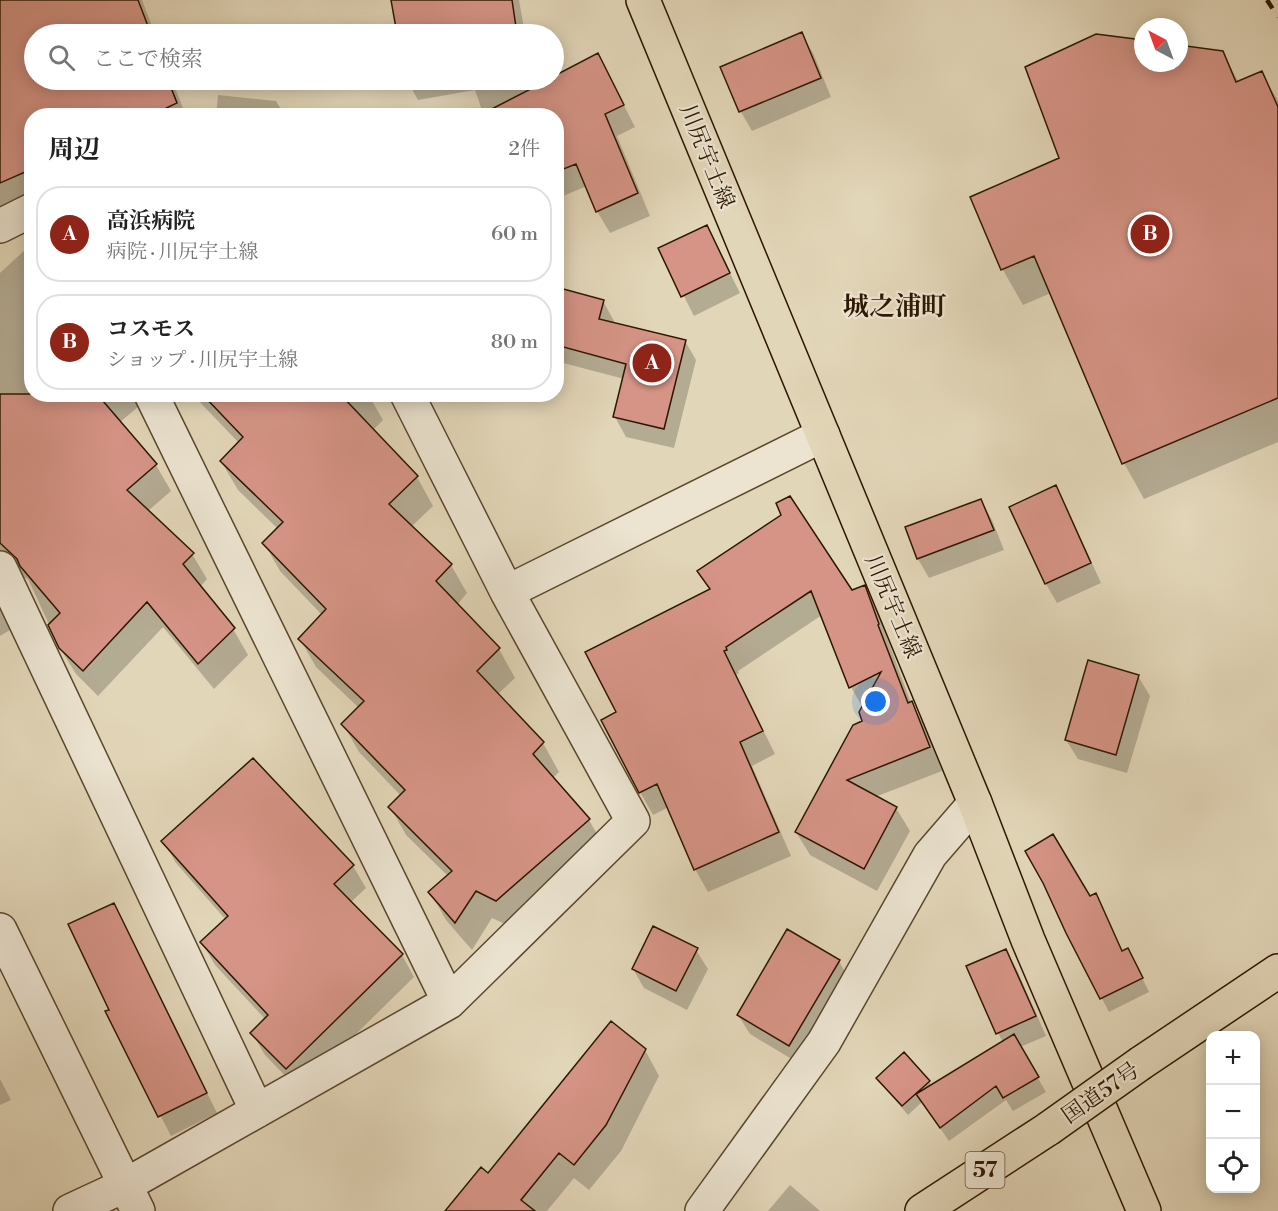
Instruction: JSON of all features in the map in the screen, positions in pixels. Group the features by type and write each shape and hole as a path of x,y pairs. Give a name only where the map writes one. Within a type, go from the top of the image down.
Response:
{"main road":[{"name":"川尻宇土線","path":"643,0 975,802 1028,940 1144,1211"},
{"name":"国道57号","path":"922,1211 1048,1129 1278,971"}],"street":[{"path":"0,226 24,214"},
{"path":"155,402 450,1002"},
{"path":"70,1211 132,1198 256,1111 450,1002 633,821 507,592 412,402"},
{"path":"507,592 823,435"},
{"path":"0,568 256,1111"},
{"path":"702,1211 824,1042 930,855 975,802"},
{"path":"0,930 132,1198"}],"building":[{"path":"0,0 138,0 147,24 24,24 24,90 172,90 177,103 167,108 24,108 24,172 0,183"},
{"path":"391,0 512,0 516,24 395,24"},
{"path":"802,32 821,78 739,112 720,67"},
{"path":"1096,34 1134,39 1134,72 1188,72 1188,46 1223,51 1236,82 1262,71 1278,107 1278,398 1122,464 1034,256 1001,270 970,197 1059,158 1025,67"},
{"path":"598,53 624,105 605,114 638,193 596,212 576,164 564,169 564,108 494,108 529,90 564,90 564,71"},
{"path":"707,225 730,273 681,297 658,248"},
{"path":"564,289 604,300 599,319 686,340 664,429 613,417 626,364 564,347"},
{"path":"0,394 24,394 24,402 104,402 157,464 127,490 194,553 183,564 235,628 198,664 147,602 83,671 59,648 48,625 60,613 20,566 17,559 0,543"},
{"path":"210,402 348,402 418,476 389,504 452,564 436,581 500,648 477,671 544,742 533,754 590,819 496,901 476,891 455,923 428,892 452,871 388,807 405,790 341,724 364,701 298,639 326,609 262,543 283,522 220,461 243,437"},
{"path":"1056,485 1091,563 1045,584 1009,507"},
{"path":"790,496 852,590 865,585 908,703 912,701 930,747 847,780 897,807 864,869 795,832 853,725 862,721 859,712 881,672 849,688 811,591 726,647 727,650 724,651 763,731 740,742 779,832 694,870 657,784 639,793 601,720 616,712 585,652 710,589 697,571 781,515 776,503"},
{"path":"981,499 994,530 917,559 905,527"},
{"path":"1088,660 1139,675 1116,755 1065,740"},
{"path":"253,758 354,865 334,884 403,954 286,1069 250,1033 268,1015 200,942 228,916 161,841"},
{"path":"1053,834 1090,896 1096,893 1122,951 1128,948 1143,978 1100,999 1025,851"},
{"path":"114,903 207,1093 158,1117 105,1011 109,1010 68,924"},
{"path":"653,926 698,948 676,991 632,969"},
{"path":"787,929 840,960 789,1046 737,1015"},
{"path":"1006,949 1036,1016 996,1034 966,966"},
{"path":"611,1021 646,1049 606,1125 574,1165 559,1153 521,1200 535,1211 445,1211 481,1167 488,1173"},
{"path":"1014,1034 1039,1077 1003,1098 996,1086 940,1128 916,1094"},
{"path":"904,1052 930,1081 902,1106 876,1078"}],"railway":[{"path":"1267,0 1278,17"}],"place":[{"name":"コスモス","path":"1150,234"},
{"name":"高浜病院","path":"652,363"}],"district":[{"name":"城之浦町","path":"895,306"}]}
